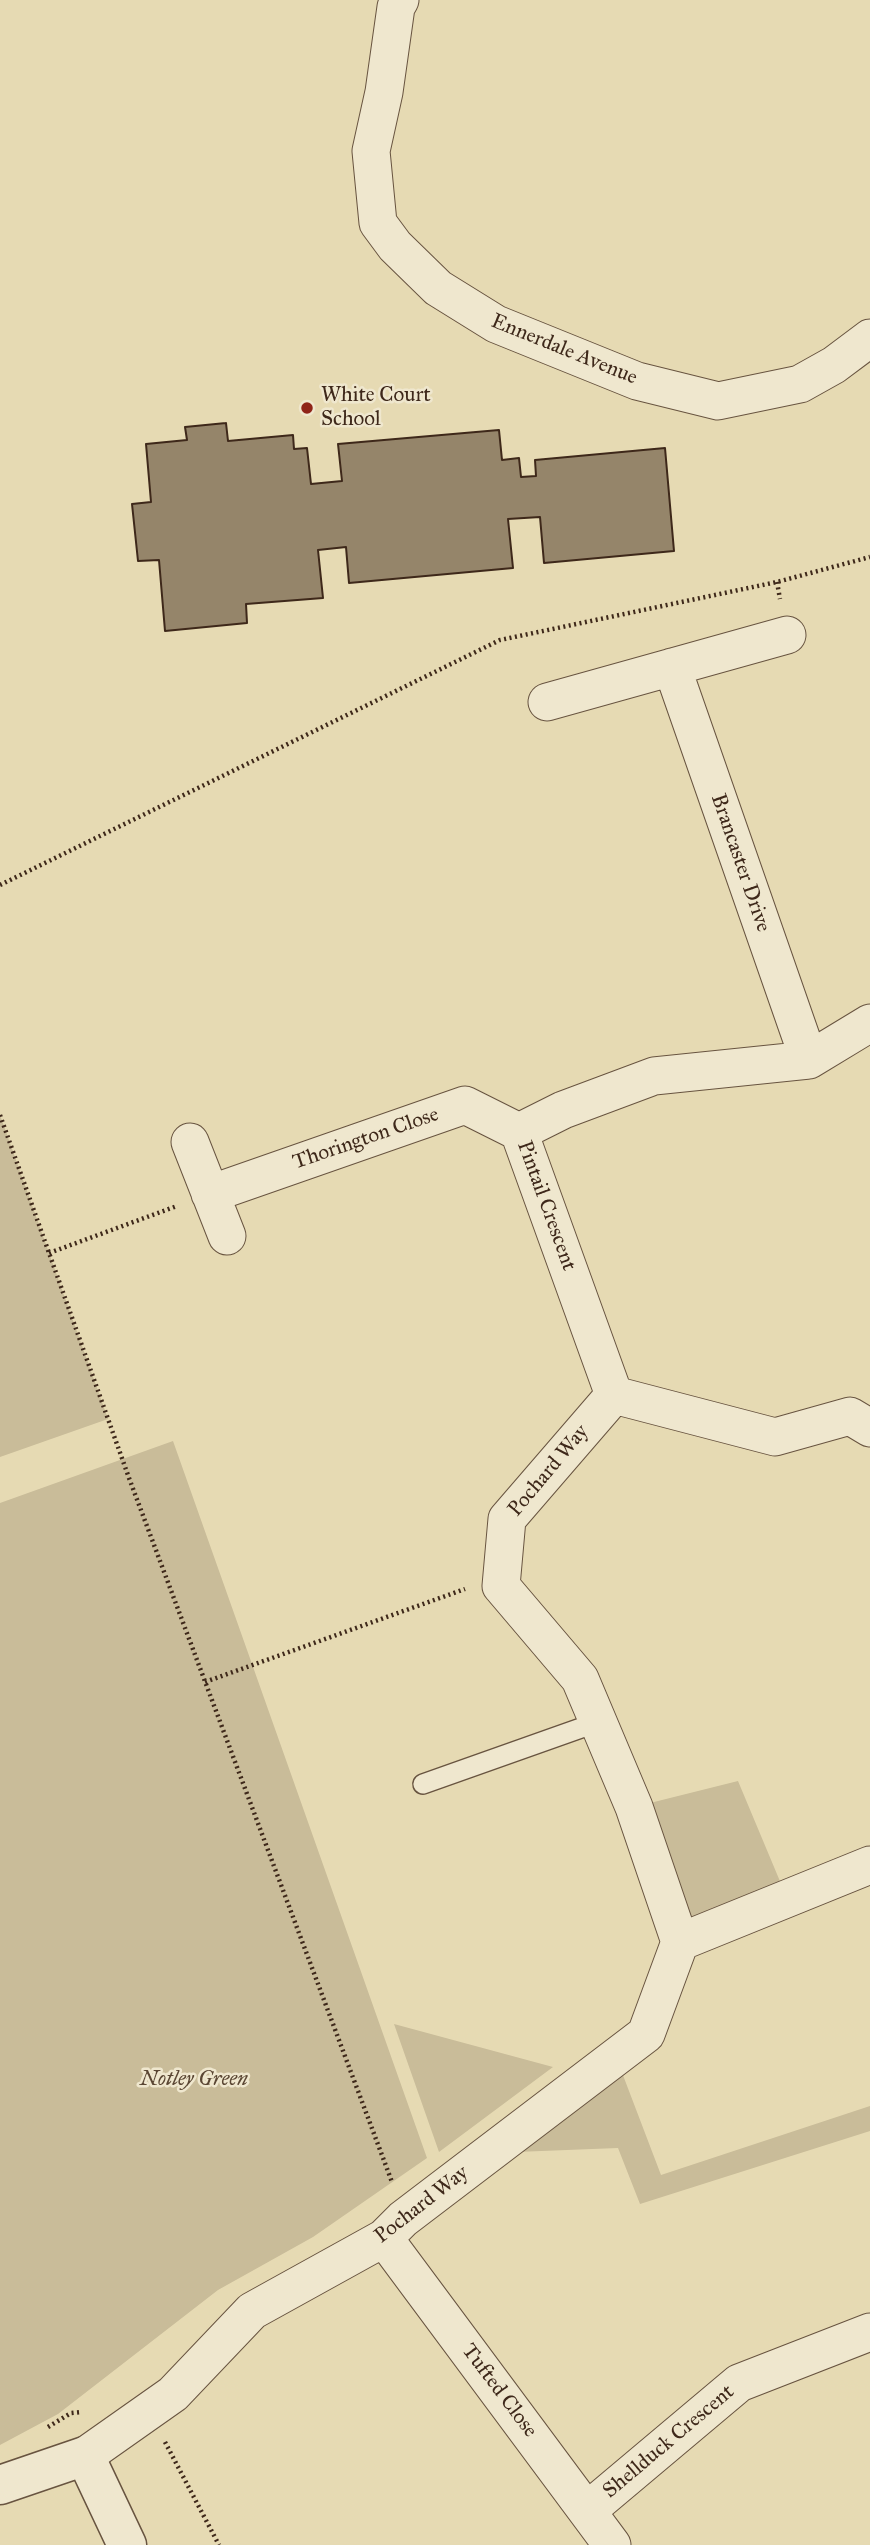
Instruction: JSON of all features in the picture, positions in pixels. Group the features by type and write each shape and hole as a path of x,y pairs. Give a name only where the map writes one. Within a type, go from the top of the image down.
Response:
{"street":[{"name":"Ennerdale Avenue","path":"400,0 396,7 384,92 371,150 379,223 395,246 438,288 496,324 624,376 718,401 800,384 834,365 870,338"},
{"path":"547,702 787,635"},
{"name":"Brancaster Drive","path":"672,667 809,1060"},
{"name":"Pintail Crescent","path":"614,1395 519,1132 563,1110 654,1076 809,1060 870,1023"},
{"name":"Thorington Close","path":"211,1194 465,1105 519,1132"},
{"path":"190,1142 227,1236"},
{"path":"614,1395 775,1437 850,1416 870,1428"},
{"name":"Pochard Way","path":"502,1576 507,1519 614,1395"},
{"path":"502,1576 501,1586 580,1679 634,1807 680,1942 870,1864"},
{"name":"Pochard Way","path":"85,2456 173,2395 252,2311 384,2238 403,2219 646,2034 680,1942"},
{"name":"Tufted Close","path":"384,2238 612,2545"},
{"name":"Shellduck Crescent","path":"588,2510 738,2383 870,2332"},
{"path":"0,2485 85,2456 127,2545"}],"lane":[{"path":"423,1784 598,1722"}],"path":[{"path":"0,885 500,640 777,582 870,557"},
{"path":"0,1115 129,1478 396,2194"},
{"path":"49,1253 211,1194"},
{"path":"205,1682 502,1576"},
{"path":"147,2413 160,2432 219,2545"}],"green space":[{"path":"0,1115 108,1419 0,1457"},
{"name":"Notley Green","path":"173,1441 427,2158 313,2237 218,2290 58,2414 0,2445 0,1503"},
{"path":"738,1781 787,1898 680,1942 634,1807"},
{"path":"394,2024 553,2067 439,2152"},
{"path":"621,2070 661,2175 870,2106 870,2131 640,2204 618,2148 516,2152"}],"building":[{"path":"226,423 228,441 293,435 294,449 307,448 311,484 342,481 338,444 499,430 502,460 519,458 521,477 536,476 535,460 665,448 674,551 544,563 540,517 508,519 513,568 349,583 346,547 318,550 323,598 246,604 247,623 165,631 159,560 138,561 132,504 151,502 146,444 187,440 185,427"}],"place":[{"name":"White Court School","path":"307,408"}]}
